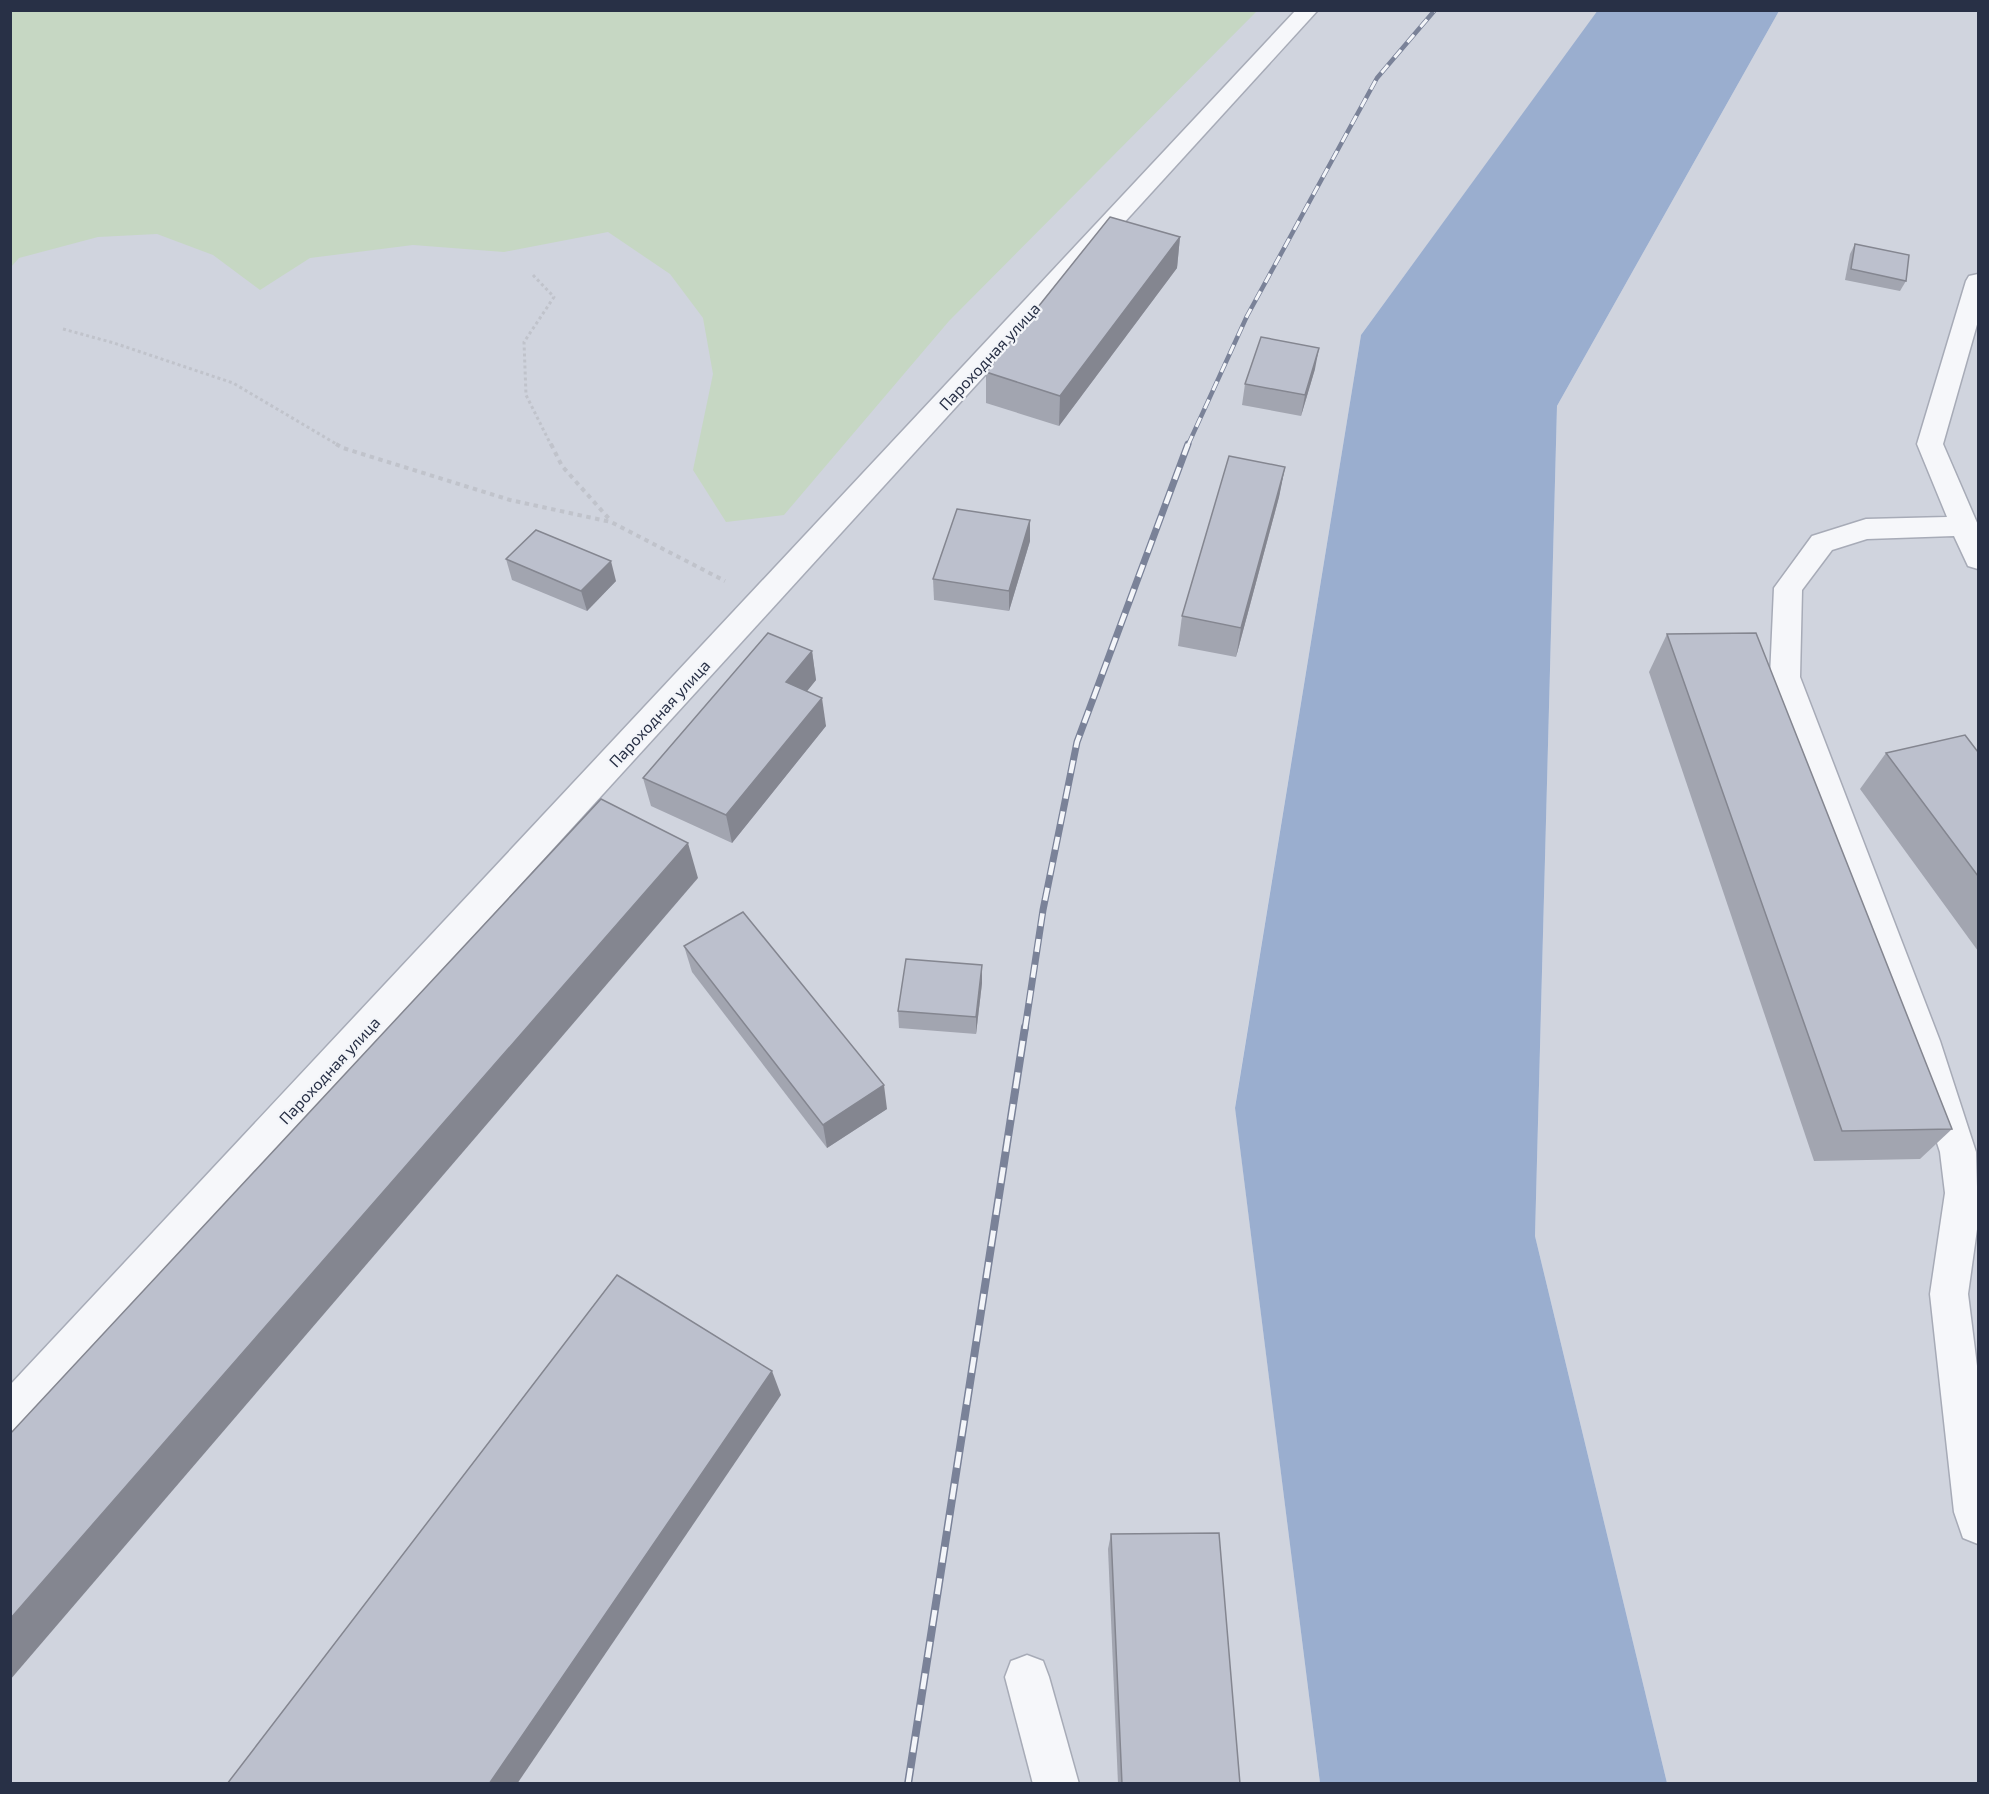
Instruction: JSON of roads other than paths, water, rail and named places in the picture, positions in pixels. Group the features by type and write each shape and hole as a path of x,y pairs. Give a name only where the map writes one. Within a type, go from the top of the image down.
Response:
{"street":[{"name":"Пароходная улица","path":"10,1415 1308,10"},
{"path":"1978,281 1930,444 1978,559"},
{"path":"1965,526 1866,529 1822,543 1788,588 1785,677 1922,1041 1958,1152 1964,1193 1949,1294 1978,1523"},
{"path":"1027,1677 1056,1784"}],"water":[{"path":"1598,10 1779,11 1557,406 1535,1236 1667,1783 1320,1783 1235,1108 1361,335"}],"railway":[{"path":"1188,445 1247,316 1377,78 1435,10"},
{"path":"1025,1029 1043,910 1077,742 1188,444"},
{"path":"908,1784 1025,1027"}]}
